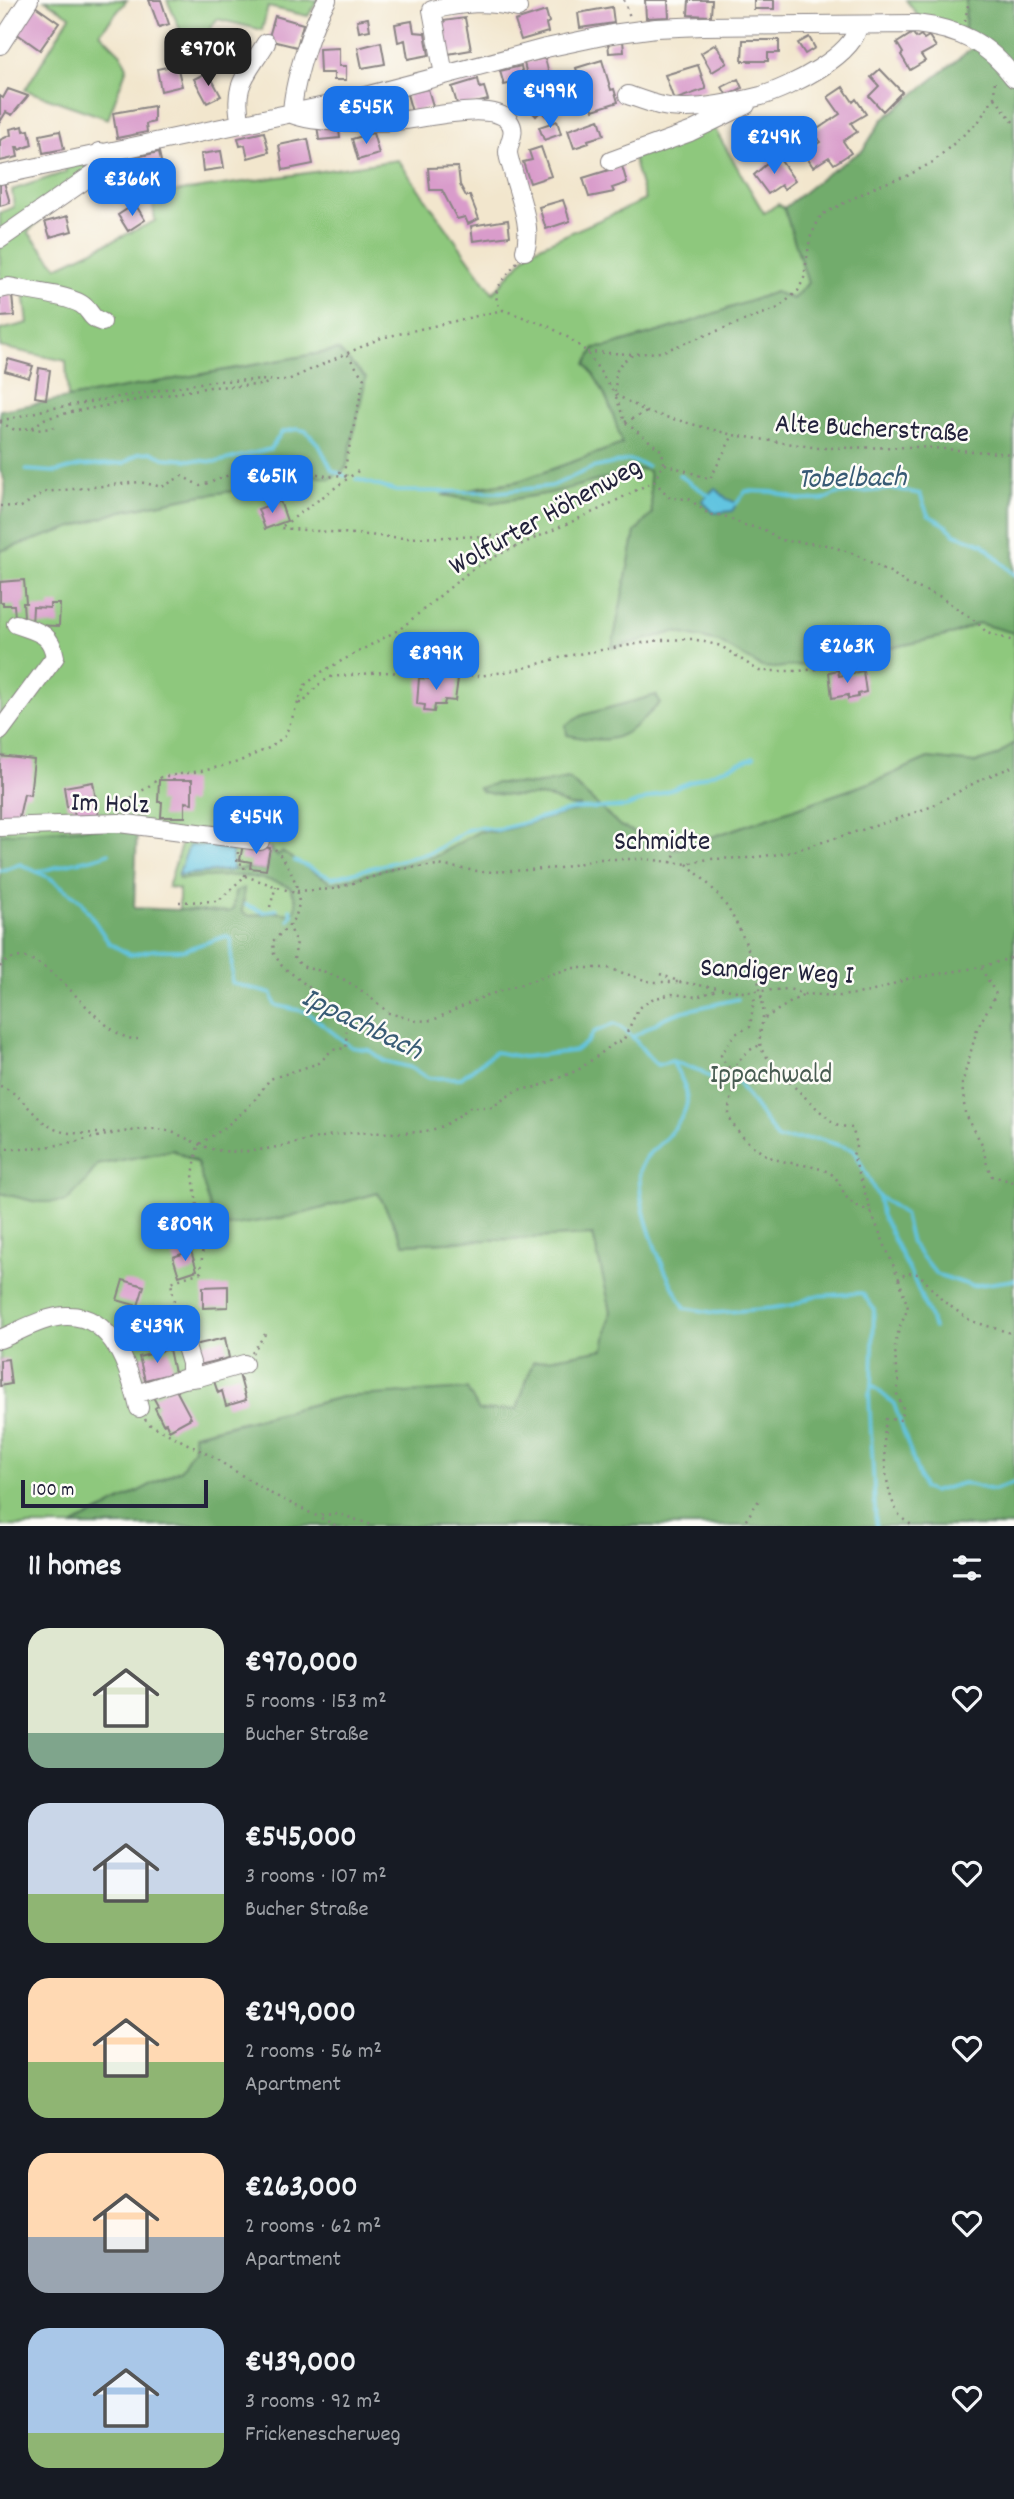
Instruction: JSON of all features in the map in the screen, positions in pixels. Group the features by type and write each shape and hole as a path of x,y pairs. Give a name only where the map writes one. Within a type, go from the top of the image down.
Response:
{"street":[{"path":"0,45 29,0"},
{"path":"292,114 310,37 327,0"},
{"path":"444,75 432,10 480,1 518,8"},
{"path":"0,174 292,114 546,48 656,28 916,24 962,34 1014,78"},
{"path":"611,161 690,132 802,78 830,61 852,43 858,25"},
{"path":"241,124 236,100 238,90 266,43"},
{"path":"628,95 665,108 688,108 764,95"},
{"path":"292,114 303,119 348,121 402,121 451,113 500,114 509,121 513,132 508,151 528,236 525,251"},
{"path":"0,239 102,168 100,152"},
{"path":"0,289 9,287 71,301 83,305 93,319 102,322"},
{"path":"0,731 55,657 52,644 44,634 16,624"},
{"name":"Im Holz","path":"0,827 120,823 260,841"},
{"path":"0,1339 52,1318 67,1315 83,1318 98,1326 113,1340 123,1358 137,1401 191,1378 244,1364"},
{"path":"178,1321 191,1363 191,1378"}],"path":[{"path":"624,0 626,8"},
{"path":"962,34 969,0"},
{"path":"587,352 661,352 778,308 798,291 804,278 810,238 821,215 879,185 907,176 933,162 979,121 994,97 997,64"},
{"path":"994,97 1014,123"},
{"path":"0,422 48,409 212,381 288,380 380,338 503,310 496,293 501,282 525,251"},
{"name":"Alte Bucherstraße","path":"503,310 548,326 569,338 587,352 615,394 647,412 733,435 819,448 917,447 1014,454"},
{"path":"347,354 364,379 345,467 340,472 349,477"},
{"path":"615,394 616,372 622,362 634,354"},
{"path":"32,428 44,419 71,412 210,387 262,385 275,380"},
{"name":"Wolfurter Höhenweg","path":"98,824 161,777 238,762 269,748 285,736 305,685 323,670 400,629 471,570 654,481 664,463 662,451 625,422 615,394"},
{"path":"625,422 647,412"},
{"path":"0,422 15,430 58,427"},
{"path":"664,463 710,480 733,435"},
{"path":"358,471 280,528 404,538 544,535"},
{"path":"0,506 21,507 45,492 139,482 162,487 183,476 200,486 237,472 236,488 286,482 310,472 330,477 349,477"},
{"path":"654,481 670,498 689,499 710,515 722,515 744,525 763,529 782,540 827,545 852,553 892,573 907,584 939,596 978,623 987,633 1014,640"},
{"path":"299,703 330,677 383,672 479,676 517,670 566,656 660,640 693,639 721,646 759,671 799,671 835,667"},
{"name":"Schmidte","path":"298,892 334,889 398,869 438,865 482,872 560,868 599,859 645,859 687,864 708,859 763,857 810,847 930,807 980,780 1014,766"},
{"path":"671,863 683,836"},
{"path":"239,839 237,863 244,864 245,877"},
{"path":"178,1321 171,1282 201,1272 204,1227 197,1206 194,1175 198,1145 244,1111 270,1079 319,1063 332,1051 346,1048 347,1017 282,966 274,954 273,941 290,924 297,912 298,892 279,854 270,844 260,841"},
{"path":"687,864 715,890 728,908 754,968 765,1018 759,1035 762,1051 788,1081 836,1124 852,1128 857,1144 853,1155 871,1212 908,1308 895,1345 901,1420 886,1419 884,1453 891,1493 900,1516 913,1526"},
{"path":"245,877 298,892"},
{"path":"179,902 218,901 245,877"},
{"path":"270,907 276,886"},
{"path":"290,924 293,937 298,942 293,959 306,968 323,971 345,980 389,1013 417,1021 432,1020 485,996 571,968 608,968 651,982 680,982"},
{"name":"Sandiger Weg I","path":"660,974 680,982 719,989 789,989 804,994 857,995 907,979 981,967 1014,957"},
{"path":"0,967 11,959 36,962 55,976 104,1024 131,1040 138,1039"},
{"path":"981,967 996,994 977,1029 964,1077 962,1098 970,1125 982,1144 992,1176 1014,1182"},
{"path":"0,1148 34,1147 150,1129 175,1131 198,1145 220,1151 246,1152 346,1134 428,1130 456,1119 470,1107 492,1107 517,1090 537,1087 578,1070 615,1043 623,1041 638,1009 652,999 672,994 697,997 719,989"},
{"path":"765,1018 804,994"},
{"path":"762,997 754,1000 750,1027 735,1034 721,1055 736,1080 728,1112 740,1134 761,1152 775,1160 830,1173 840,1182 850,1202 871,1212"},
{"path":"732,1070 747,1051 761,1044"},
{"path":"0,1086 14,1092 45,1122 59,1131 120,1133"},
{"path":"899,1279 906,1273 919,1273 943,1301 971,1321 1014,1334"},
{"path":"244,1364 268,1330"},
{"path":"137,1401 147,1423 211,1456 270,1493 337,1526"},
{"path":"742,1526 761,1497"},
{"path":"317,1515 340,1514 375,1526"}],"green space":[{"path":"45,0 127,0 100,33 121,54 127,67 108,119 25,90 70,16"},
{"path":"167,0 318,0 308,16 268,7 262,30 217,19 192,56"},
{"path":"906,0 966,0 965,30 921,20"},
{"path":"966,0 1014,0 1014,633 978,623 954,634 822,663 775,668 762,667 719,642 675,632 612,648 635,532 652,514 649,471 641,469 551,493 490,503 442,495 519,481 622,444 608,402 586,364 595,348 607,347 685,324 775,292 793,299 808,283 784,208 825,175 863,150 882,120 982,40 965,30"},
{"path":"713,126 764,213 778,204 784,208 808,283 793,299 775,292 685,324 607,347 595,348 586,364 604,393 623,444 519,481 478,487 490,503 551,493 641,469 649,471 652,514 635,532 613,648 675,632 719,642 762,667 823,663 954,634 978,623 1014,633 1014,743 997,756 974,763 928,758 881,779 674,850 620,826 569,779 534,785 497,783 488,793 552,798 569,806 580,806 578,810 497,832 480,831 436,856 332,883 282,853 266,870 232,870 232,846 189,846 179,878 235,876 275,882 290,887 296,900 296,909 290,914 275,912 249,916 242,912 244,901 229,912 179,911 179,889 168,887 185,832 0,834 0,551 122,511 196,496 286,484 307,474 337,350 68,398 66,361 0,347 0,330 28,323 23,285 0,290 0,213 14,207 12,190 66,172 65,164 96,164 28,232 57,267 155,221 152,195 398,160 493,293 531,250 645,200 633,158"},
{"path":"338,350 366,378 346,468 330,479 306,474 286,484 196,496 122,511 0,551 0,522 5,483 0,471 0,410"},
{"path":"656,695 660,703 638,724 619,736 598,740 567,735 566,725 583,715"},
{"name":"Ippachwald","path":"1014,743 1014,1526 72,1526 181,1469 194,1448 193,1435 342,1397 467,1389 479,1411 517,1409 533,1362 604,1349 611,1311 593,1235 404,1244 378,1193 294,1216 216,1228 197,1162 173,1150 97,1165 66,1202 37,1202 0,1193 0,834 104,827 137,832 134,908 229,912 233,909 235,892 244,888 242,912 249,916 275,912 289,914 296,909 296,900 290,887 248,877 179,879 178,875 250,868 266,870 270,848 277,856 282,852 332,883 436,856 480,831 497,832 578,810 580,806 569,806 552,798 488,793 479,788 497,783 534,785 569,779 620,826 674,850 881,779 928,758 974,763 997,756"},
{"path":"173,1150 294,1216 378,1193 405,1244 593,1235 611,1311 604,1349 533,1362 517,1409 479,1411 342,1397 193,1434 194,1448 181,1469 87,1519 72,1526 0,1526 0,1193 37,1202 86,1181 97,1165"}],"water":[{"path":"715,488 727,499 737,503 732,511 714,513 702,501"},
{"path":"189,846 232,846 232,870 178,875"}],"building":[{"path":"149,0 161,0 169,24 159,27"},
{"path":"645,0 668,0 669,17 646,18"},
{"path":"689,0 712,0 711,16 688,15"},
{"path":"754,0 774,0 774,9 754,9"},
{"path":"35,6 59,23 40,50 16,33"},
{"path":"612,7 614,23 580,28 578,13"},
{"path":"546,11 548,32 521,40 515,21"},
{"path":"275,16 303,24 297,47 268,40"},
{"path":"368,18 370,30 359,32 357,20"},
{"path":"465,18 471,50 448,54 443,21"},
{"path":"412,21 414,32 425,33 429,55 408,59 405,40 398,42 395,24"},
{"path":"913,33 916,38 921,35 924,39 929,36 936,47 921,55 925,61 910,70 897,43"},
{"path":"230,36 248,46 236,68 218,58"},
{"path":"809,37 815,48 805,54 798,43"},
{"path":"623,40 624,52 609,53 608,42"},
{"path":"743,40 779,40 779,53 768,53 768,61 742,61"},
{"path":"381,42 385,64 362,68 358,48"},
{"path":"716,44 727,63 712,72 701,53"},
{"path":"339,48 339,66 346,66 346,80 334,80 334,73 320,73 319,49"},
{"path":"545,58 549,74 528,79 524,63"},
{"path":"602,60 611,90 614,89 618,102 593,110 588,94 584,95 576,68"},
{"path":"177,65 182,86 161,91 157,69"},
{"path":"698,65 706,89 674,100 665,75"},
{"path":"521,66 524,80 504,85 500,71"},
{"path":"880,69 902,92 883,111 869,96 879,86 871,77"},
{"path":"208,72 221,96 207,103 194,79"},
{"path":"478,79 488,100 458,107 452,87"},
{"path":"738,79 742,88 727,96 722,87"},
{"path":"541,85 559,103 546,116 541,111 536,116 523,102"},
{"path":"843,87 853,102 856,99 866,114 851,123 857,132 843,141 851,153 834,164 829,157 813,167 804,153 820,142 813,132 840,114 828,97"},
{"path":"8,89 28,96 12,115 6,112 0,122 0,96 3,98"},
{"path":"428,89 433,106 412,112 407,94"},
{"path":"154,106 154,122 146,124 147,132 117,138 113,113"},
{"path":"599,119 604,135 574,148 568,130"},
{"path":"557,121 561,134 544,140 539,127"},
{"path":"338,122 340,138 319,140 317,125"},
{"path":"23,126 24,131 29,130 32,145 19,150 16,147 18,157 0,161 0,140 11,135 10,129"},
{"path":"60,131 64,149 43,153 40,135"},
{"path":"264,132 269,152 248,158 245,145 240,146 238,138"},
{"path":"373,133 379,154 358,160 352,139"},
{"path":"308,139 313,164 283,170 279,145"},
{"path":"541,147 551,176 530,183 523,162 532,160 529,151"},
{"path":"221,151 224,168 203,171 201,154"},
{"path":"159,152 163,171 131,178 127,159"},
{"path":"777,155 795,181 784,189 781,185 768,194 754,175"},
{"path":"622,166 627,183 612,188 614,192 589,197 583,178"},
{"path":"458,167 460,185 466,196 470,196 479,219 468,224 465,217 457,219 442,190 430,190 428,168"},
{"path":"4,182 10,203 0,206 0,184"},
{"path":"563,200 570,221 546,229 539,207"},
{"path":"135,204 145,220 128,231 118,215"},
{"path":"68,216 72,231 50,237 45,222"},
{"path":"508,220 510,236 473,241 471,226"},
{"path":"12,295 14,316 0,317 0,296"},
{"path":"8,359 33,366 29,378 5,371"},
{"path":"39,368 50,370 46,399 35,397"},
{"path":"280,501 287,521 265,529 258,509"},
{"path":"24,580 24,616 15,617 14,605 3,605 3,602 0,602 0,582"},
{"path":"50,604 60,604 59,626 32,625 33,607 50,608"},
{"path":"838,670 839,676 863,671 866,692 848,699 848,695 832,698 829,672"},
{"path":"434,676 458,679 455,701 445,700 444,705 435,705 434,712 424,711 425,705 417,704 419,678 433,679"},
{"path":"0,756 34,760 30,795 24,794 17,826 0,823"},
{"path":"159,780 192,780 192,803 185,802 185,817 161,817 162,802 158,802"},
{"path":"93,782 99,818 76,822 73,806 67,807 64,787"},
{"path":"243,844 270,848 266,870 250,868 251,862 240,860"},
{"path":"191,1251 197,1270 179,1276 173,1257"},
{"path":"123,1280 144,1286 138,1306 117,1300"},
{"path":"228,1286 228,1307 203,1308 203,1287"},
{"path":"225,1338 229,1358 199,1365 194,1345"},
{"path":"169,1349 174,1373 145,1380 139,1357"},
{"path":"8,1359 11,1384 0,1386 0,1360"},
{"path":"239,1374 246,1400 226,1406 222,1391 218,1393 214,1381"},
{"path":"174,1386 191,1418 169,1430 155,1408 158,1406 153,1397"}],"waterway":[{"path":"26,470 56,472 80,466 124,463 140,453 151,452 164,458 217,462 270,449 282,432 297,429 306,431 319,445 332,470 345,476"},
{"path":"356,479 396,491 500,492 552,486 592,468 629,460 647,466"},
{"path":"679,475 710,496"},
{"name":"Tobelbach","path":"736,504 746,491 773,492 799,500 823,500 836,494 896,489 920,494 928,515 955,534 983,544 1014,575"},
{"path":"295,861 332,878 432,852 467,830 479,827 497,830 575,809 626,807 754,757"},
{"path":"38,871 109,853"},
{"name":"Ippachbach","path":"0,871 20,864 50,878 81,901 109,943 130,955 153,950 184,950 226,936 231,939 232,983 272,994 275,1005 307,1012 351,1047 369,1050 384,1061 409,1067 429,1078 461,1078 495,1052 523,1057 575,1051 587,1042 594,1032 614,1024 621,1028 633,1037 657,1065 672,1061 686,1091 686,1108 680,1120 646,1157 640,1172 640,1188 647,1224 669,1278 685,1308 716,1313 793,1305 814,1296 862,1293 874,1309 872,1385 894,1404 923,1488 932,1492 963,1483 993,1490 1014,1483"},
{"path":"246,905 264,912 277,909"},
{"path":"289,920 292,914 290,909"},
{"path":"633,1037 666,1017 738,999"},
{"path":"672,1061 701,1071 711,1078 736,1080 778,1139 819,1139 854,1150 877,1195 904,1214 911,1243 936,1274 972,1286 1014,1280"},
{"path":"878,1195 881,1214 915,1282 934,1328"},
{"path":"872,1385 869,1395 876,1526"}]}
